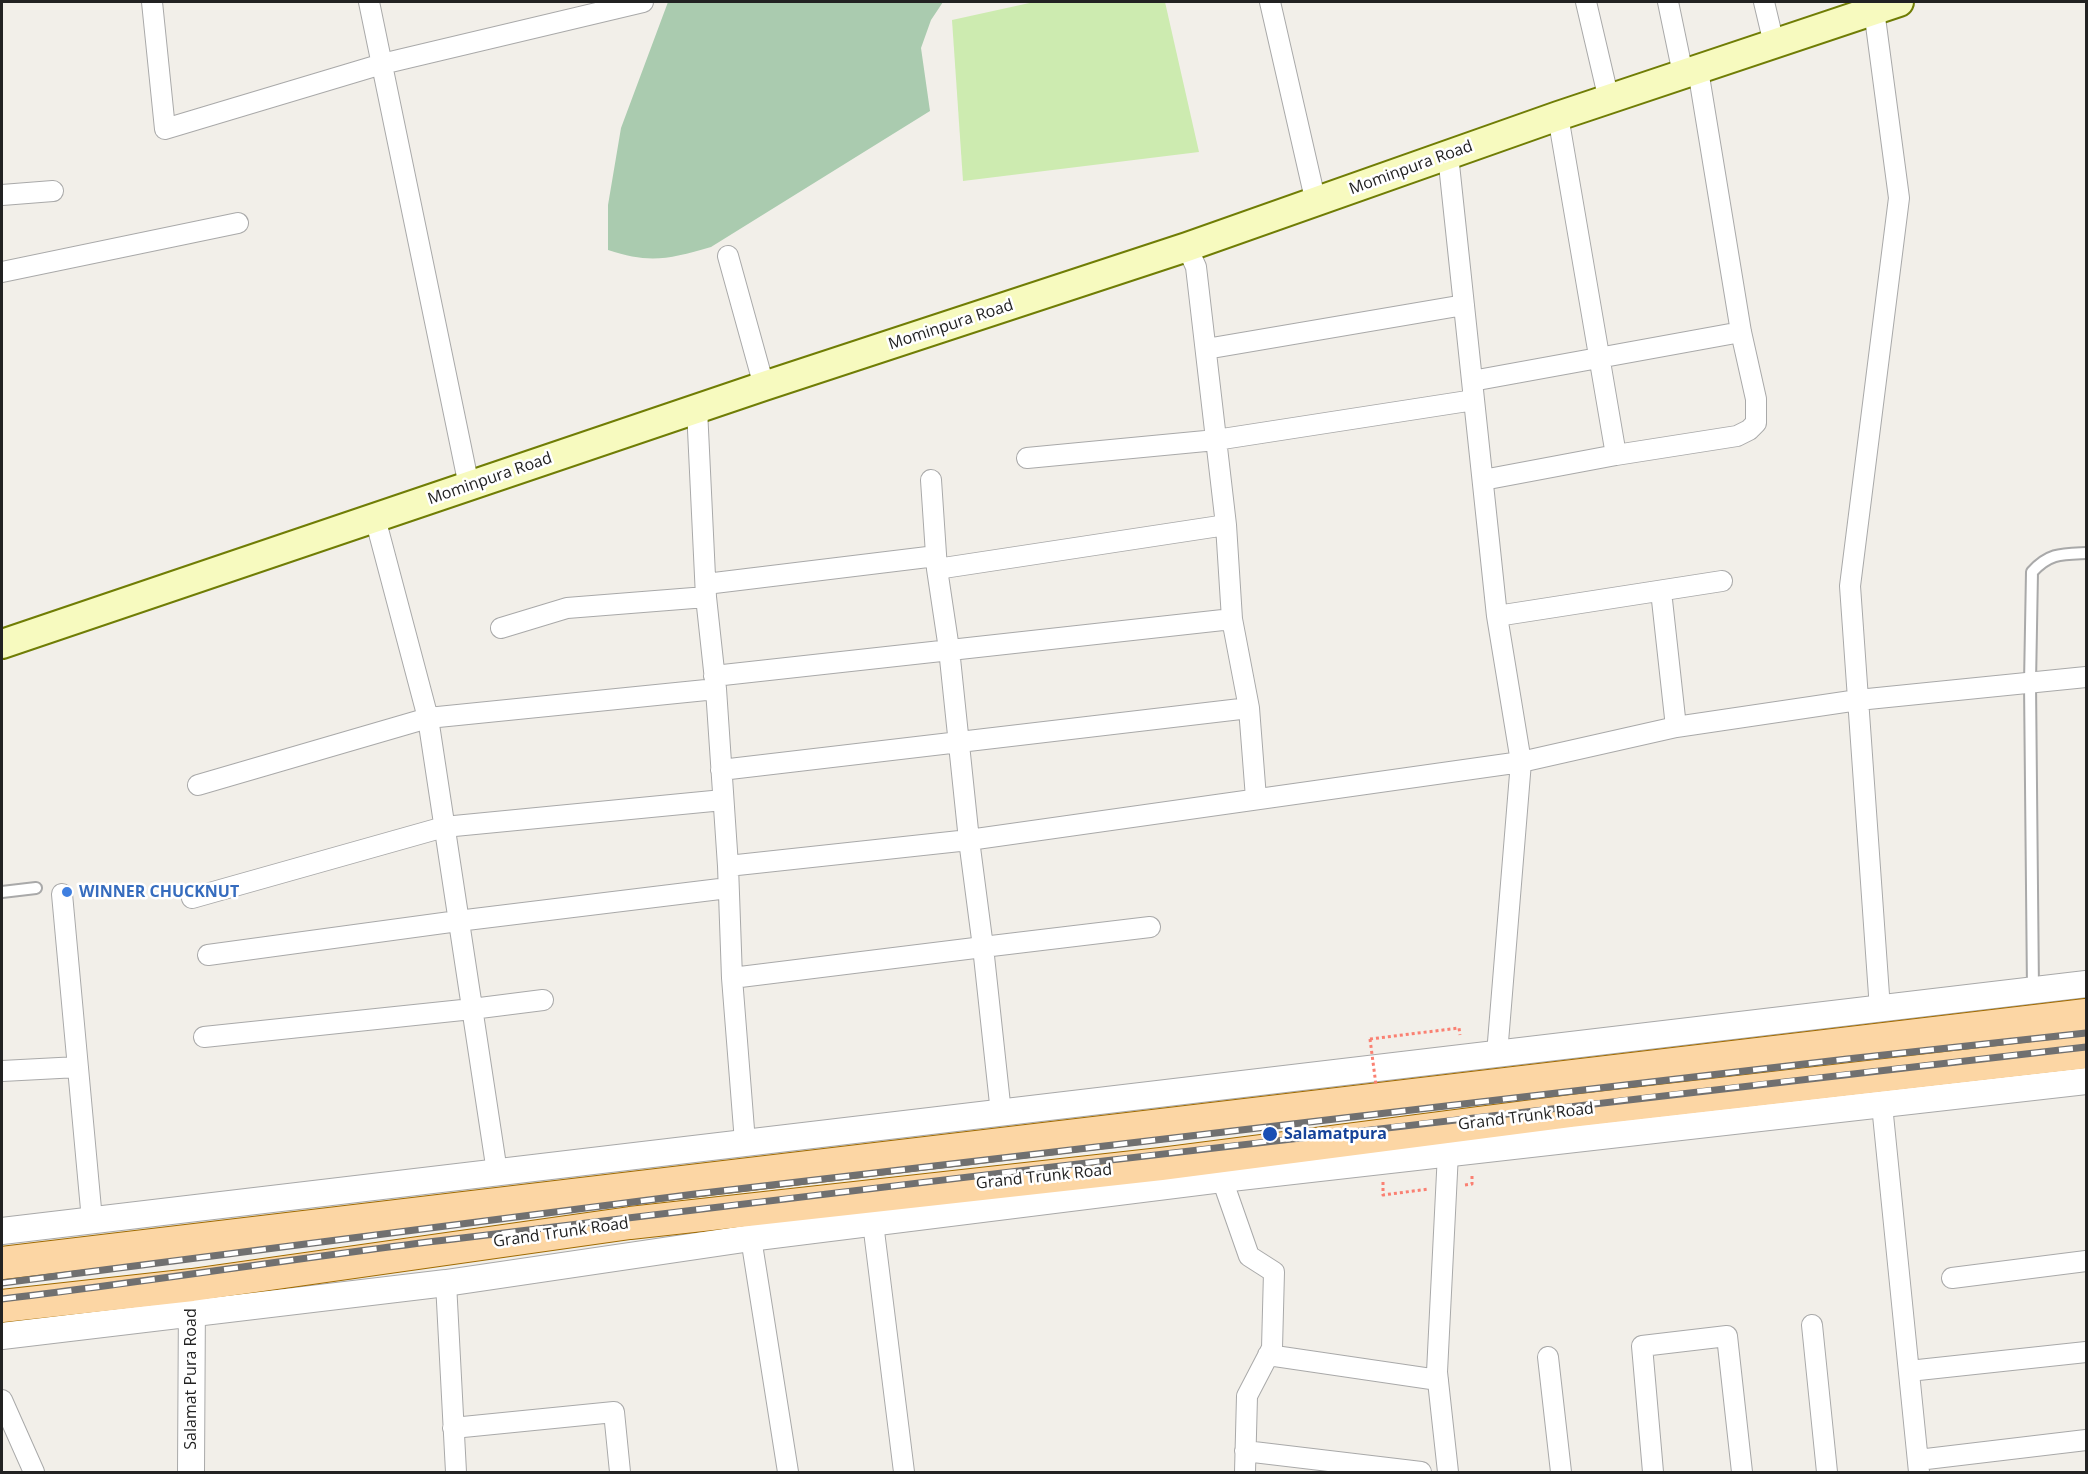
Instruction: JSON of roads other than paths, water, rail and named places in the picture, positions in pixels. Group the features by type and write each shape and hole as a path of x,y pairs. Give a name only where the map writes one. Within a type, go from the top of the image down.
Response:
{"main road":[{"name":"Mominpura Road","path":"2,644 764,386 1187,247 1316,203 1448,154 1774,44 1868,8"},
{"path":"2,1263 2086,1015"},
{"name":"Grand Trunk Road","path":"2,1306 192,1299 630,1223 1161,1164 1629,1119 2086,1052"},
{"path":"626,1188 630,1223"}],"street":[{"path":"152,2 165,129 382,64 643,2"},
{"path":"369,2 469,486"},
{"path":"1270,2 1316,203"},
{"path":"1586,2 1609,100"},
{"path":"1483,480 1616,455 1737,436 1749,430 1756,423 1757,411 1691,72 1668,2"},
{"path":"1764,2 1774,44"},
{"path":"1868,8 1899,198 1850,586 1880,1009"},
{"path":"1558,116 1616,455"},
{"path":"1448,154 1497,616 1521,762 1497,1054"},
{"path":"2,195 53,191"},
{"path":"2,272 238,223"},
{"path":"1187,247 1197,267 1226,525 1232,619 1249,708 1256,798"},
{"path":"728,256 764,386"},
{"path":"1206,349 1464,305"},
{"path":"1027,458 1216,440 1473,390 1599,357 1741,332"},
{"path":"697,409 706,591 722,770 732,978 745,1142"},
{"path":"931,480 937,562 949,649 1000,1113"},
{"path":"375,518 428,717 496,1172"},
{"path":"501,628 567,608 1226,525"},
{"path":"1497,616 1722,581"},
{"path":"1661,591 1676,727"},
{"path":"198,784 428,717 715,683 949,649 1232,619"},
{"path":"728,866 969,840 1521,762 1676,727 1858,700 2086,677"},
{"path":"722,770 1249,708"},
{"path":"192,898 444,827 723,800"},
{"path":"208,955 728,888"},
{"path":"62,894 92,1220"},
{"path":"732,978 1150,927"},
{"path":"2,1231 2086,984"},
{"path":"204,1037 543,1000"},
{"path":"2,1071 78,1067"},
{"path":"2,1336 192,1299 446,1283 751,1238 1448,1153 1629,1119 1882,1105 2086,1081"},
{"path":"1882,1105 1918,1466 2086,1440"},
{"path":"1448,1153 1438,1380 1448,1473"},
{"path":"1222,1179 1249,1256 1274,1272 1272,1347 1247,1396 1245,1473"},
{"path":"873,1223 904,1473"},
{"path":"751,1238 788,1473"},
{"path":"1952,1278 2086,1261"},
{"path":"446,1283 456,1473"},
{"name":"Salamat Pura Road","path":"192,1299 192,1473"},
{"path":"1812,1326 1827,1473"},
{"path":"1653,1473 1642,1346 1727,1336 1742,1473"},
{"path":"1909,1371 2086,1352"},
{"path":"1268,1355 1438,1380"},
{"path":"1548,1357 1561,1473"},
{"path":"2,1400 34,1473"},
{"path":"453,1428 614,1412 620,1473"},
{"path":"1245,1451 1421,1473"}],"lane":[{"path":"2033,991 2030,683 2032,572 2041,562 2056,554 2086,553"},
{"path":"2,892 36,888"}],"railway":[{"path":"2,1283 695,1194 2086,1033"},
{"path":"2,1299 404,1245 665,1213 2086,1047"}],"place":[{"name":"WINNER CHUCKNUT","path":"67,892"},
{"name":"Salamatpura","path":"1270,1134"}]}
